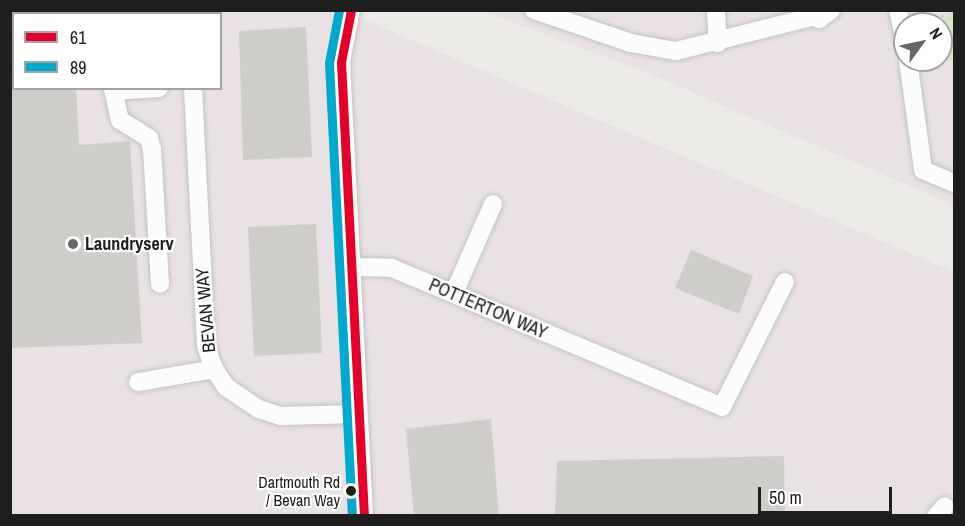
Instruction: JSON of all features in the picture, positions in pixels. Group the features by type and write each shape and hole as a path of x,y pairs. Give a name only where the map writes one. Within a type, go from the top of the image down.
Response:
{"street":[{"path":"534,10 662,50 715,43 809,14 823,18 831,10"},
{"path":"715,43 716,10"},
{"path":"350,12 341,62 364,516"},
{"path":"910,72 923,170 954,183"},
{"path":"119,90 120,120 149,138 160,284"},
{"name":"BEVAN WAY","path":"193,90 206,346 214,369 226,387 259,409 281,416 358,414"},
{"path":"454,293 493,204"},
{"name":"POTTERTON WAY","path":"353,267 392,268 620,366 722,407 785,282"},
{"path":"138,382 214,369"}],"shaded area":[{"path":"10,11 343,11 954,272 954,515 11,515"},
{"path":"483,11 954,11 954,205 646,72"}],"green space":[{"path":"954,11 954,64 953,12 947,12"}],"building":[{"path":"306,27 312,157 243,160 239,31"},
{"name":"Laundryserv","path":"10,88 12,90 76,90 79,145 130,141 142,343 10,348"},
{"path":"316,224 322,353 254,356 248,227"},
{"path":"691,250 753,276 739,314 675,288"},
{"path":"491,419 499,516 414,516 406,429"},
{"path":"784,456 785,516 555,516 557,461"}],"transit line":[{"name":"89","path":"339,10 329,63 352,516"},
{"name":"61","path":"351,10 341,62 364,516"}],"place":[{"name":"Laundryserv","path":"73,244"},
{"name":"Dartmouth Rd / Bevan Way","path":"351,491"}]}
